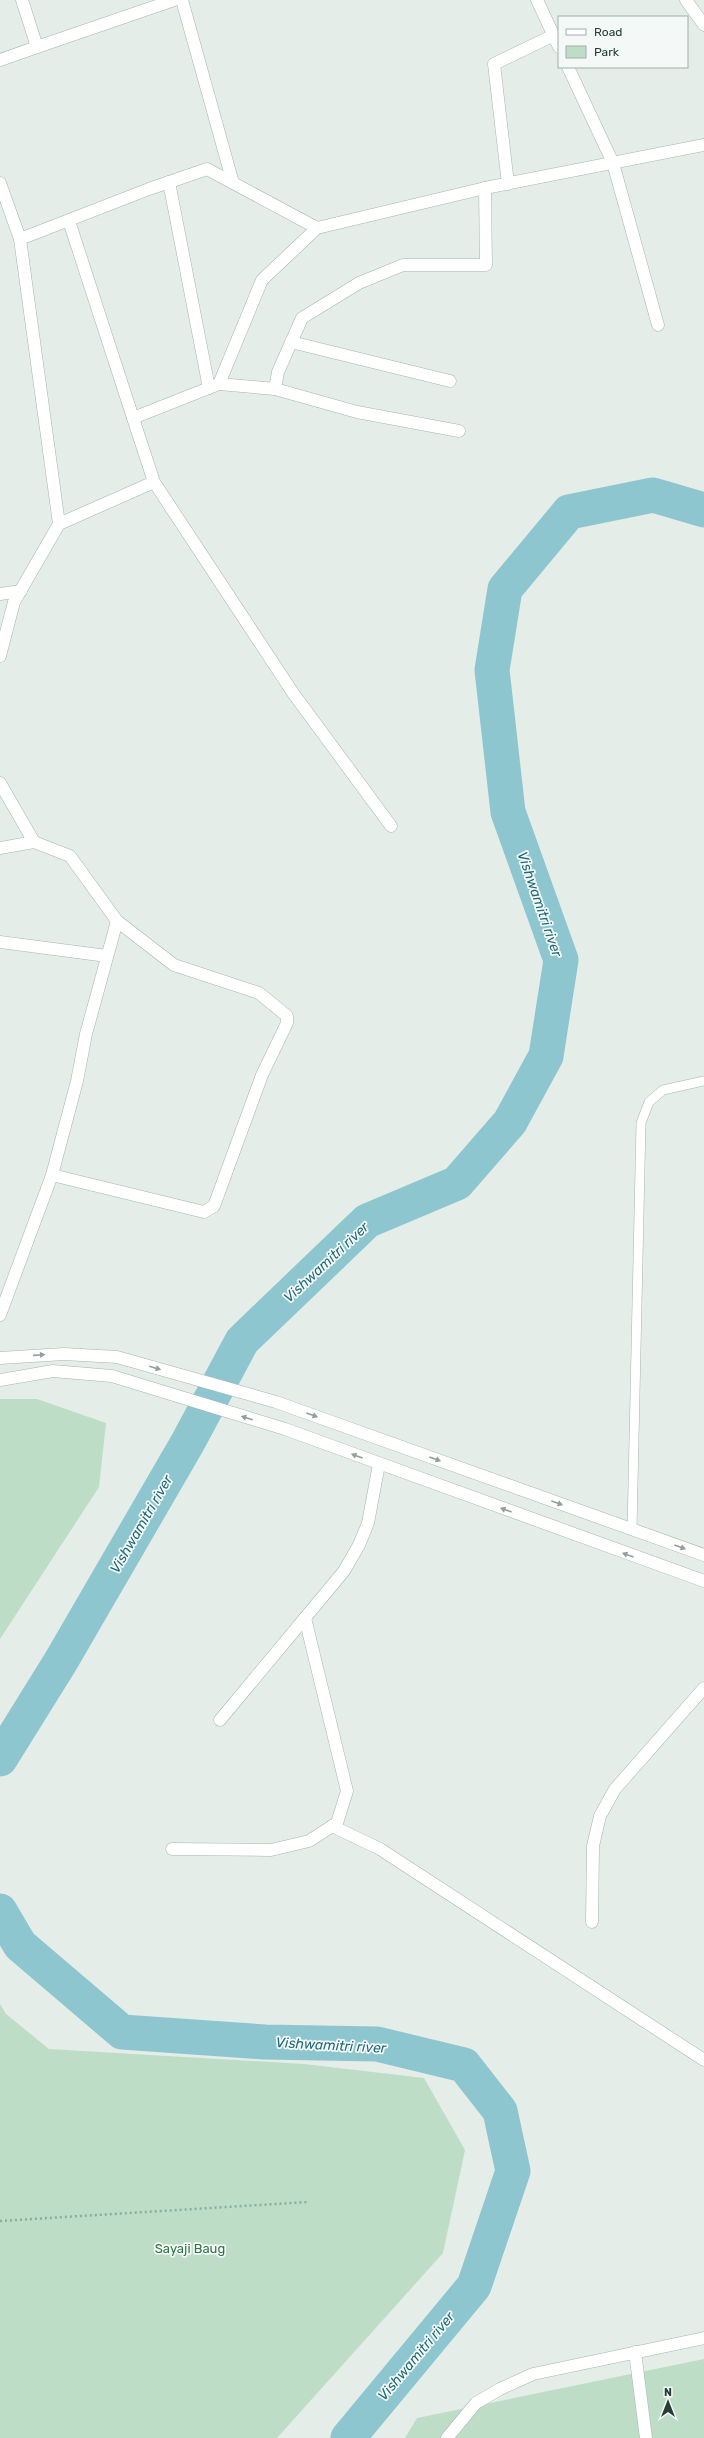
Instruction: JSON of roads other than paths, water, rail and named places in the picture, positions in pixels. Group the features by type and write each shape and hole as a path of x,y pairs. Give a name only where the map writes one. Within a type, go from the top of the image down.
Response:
{"street":[{"path":"22,0 36,47"},
{"path":"0,60 174,0"},
{"path":"182,0 233,182"},
{"path":"537,0 558,45"},
{"path":"686,0 704,25"},
{"path":"508,184 494,64 554,35"},
{"path":"568,68 613,163 658,325"},
{"path":"214,386 262,280 317,228 485,188 704,145"},
{"path":"20,240 169,182 207,169 317,228"},
{"path":"169,182 214,386"},
{"path":"0,183 20,240 59,524"},
{"path":"275,389 278,372 302,318 359,283 403,265 486,265 485,188"},
{"path":"69,221 154,482 292,693 391,826"},
{"path":"291,342 450,381"},
{"path":"133,418 214,386 275,389 356,412 459,431"},
{"path":"0,656 14,602 59,524 154,482"},
{"path":"0,594 21,591"},
{"path":"0,784 34,842"},
{"path":"0,848 34,842 70,856 117,921 174,965 259,993 288,1016 287,1023 262,1075 214,1206 204,1212 52,1175"},
{"path":"0,1315 52,1175 77,1081 86,1034 117,921"},
{"path":"0,942 107,956"},
{"path":"0,1358 64,1354 117,1357 276,1402 704,1555"},
{"path":"0,1380 53,1371 112,1376 285,1429 704,1582"},
{"path":"220,1720 344,1572 360,1545 368,1522 379,1464"},
{"path":"172,1850 271,1850 309,1842 337,1823 347,1791 305,1618"},
{"path":"592,1922 594,1846 600,1816 615,1789 704,1688"},
{"path":"332,1826 380,1849 704,2060"},
{"path":"447,2438 476,2403 500,2389 533,2374 704,2338"},
{"path":"635,2352 646,2438"}],"lane":[{"path":"632,1530 641,1123 649,1102 663,1090 704,1081"}],"waterway":[{"name":"Vishwamitri river","path":"0,1759 61,1661 188,1442 242,1341 367,1221 457,1183 510,1122 546,1056 561,960 508,812 492,670 505,589 569,512 653,495 704,510"},
{"name":"Vishwamitri river","path":"0,1911 20,1945 122,2032 265,2042 377,2044 464,2065 500,2111 513,2171 474,2286 348,2438"}],"park label":[{"name":"Sayaji Baug","path":"190,2248"}]}
